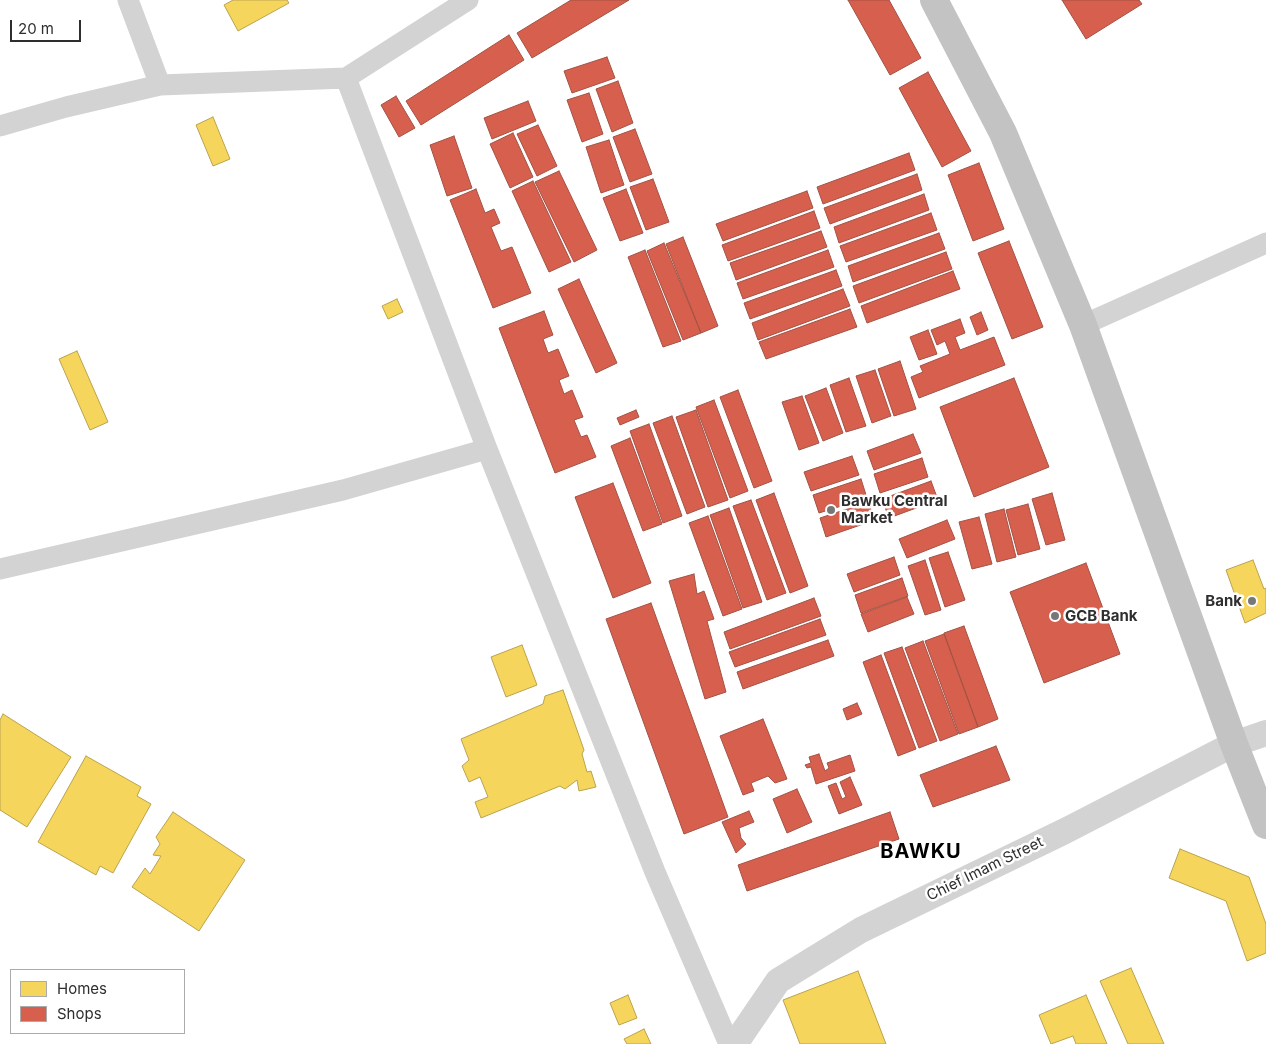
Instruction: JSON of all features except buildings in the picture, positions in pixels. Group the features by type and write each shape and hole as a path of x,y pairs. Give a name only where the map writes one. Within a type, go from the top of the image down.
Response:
{"highway":[{"path":"934,0 1002,133 1083,325 1234,744 1266,825"}],"street":[{"path":"128,0 160,85"},
{"path":"0,126 66,107 160,85 346,78 468,0"},
{"path":"346,78 487,449 655,872 729,1044"},
{"path":"1083,325 1266,243"},
{"path":"0,569 344,490 487,449"},
{"name":"Chief Imam Street","path":"735,1044 778,982 862,930 1065,831 1234,744 1266,733"}],"place":[{"name":"Bawku Central Market","path":"831,510"},
{"name":"Bank","path":"1252,601"},
{"name":"GCB Bank","path":"1055,616"}],"district":[{"name":"BAWKU","path":"921,852"}]}
